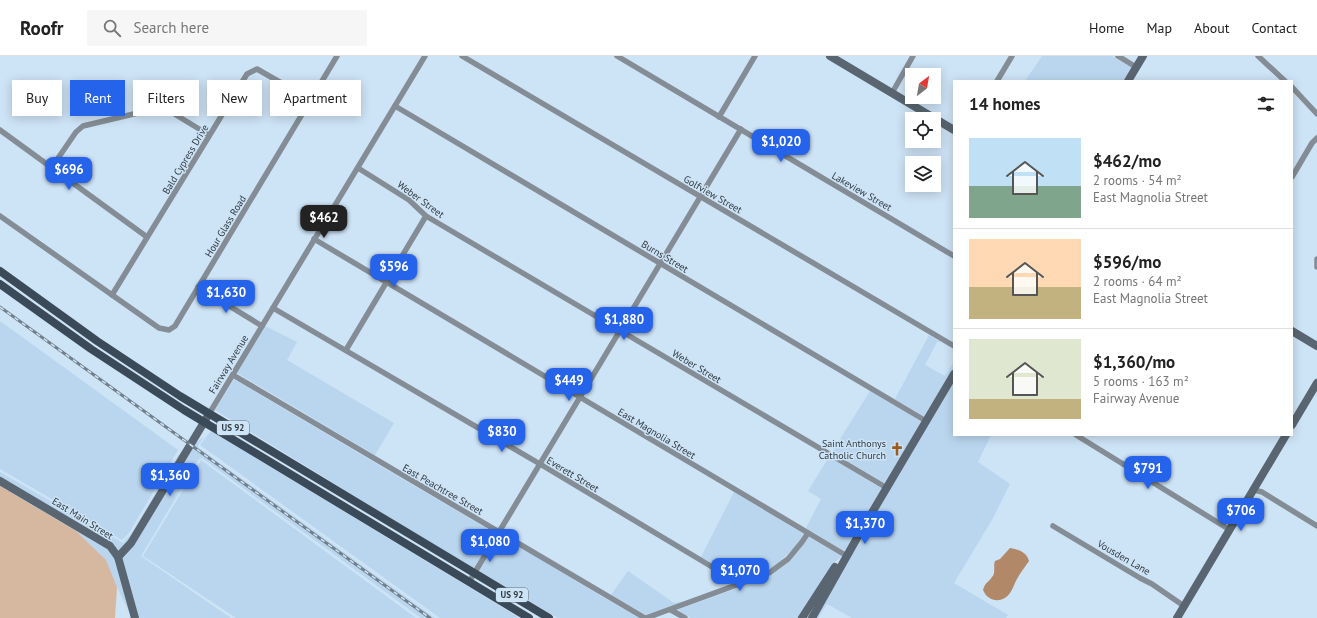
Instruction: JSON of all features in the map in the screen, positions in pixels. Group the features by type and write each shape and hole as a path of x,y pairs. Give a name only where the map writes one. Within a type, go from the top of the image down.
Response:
{"main road":[{"name":"US 92","path":"0,271 97,341 210,414 549,618"},
{"name":"US 92","path":"0,284 91,349 204,423 529,618"},
{"path":"91,349 97,341"},
{"path":"336,502 341,494"}],"street":[{"name":"Hour Glass Road","path":"323,80 337,56"},
{"name":"Fairway Avenue","path":"118,557 131,542 210,414 425,56"},
{"name":"Golfview Street","path":"462,56 953,345"},
{"name":"Lakeview Street","path":"617,56 953,255"},
{"path":"719,117 755,56"},
{"path":"830,56 953,129"},
{"path":"892,93 913,56"},
{"path":"998,80 1012,56"},
{"path":"1118,56 1136,67"},
{"path":"1129,80 1143,56"},
{"path":"1258,56 1284,80"},
{"name":"Bald Cypress Drive","path":"112,295 247,74 257,69 276,80"},
{"path":"1293,88 1317,114"},
{"name":"Burns Street","path":"395,106 926,421"},
{"path":"52,167 76,132 83,126 163,107 209,135"},
{"name":"Hour Glass Road","path":"0,216 159,328 169,330 175,326 301,116"},
{"path":"469,582 741,129"},
{"path":"0,130 148,237"},
{"path":"1293,175 1312,143 1317,138"},
{"name":"Weber Street","path":"358,168 410,200 426,216 887,488"},
{"path":"346,350 426,216"},
{"name":"East Magnolia Street","path":"314,240 847,556"},
{"path":"1317,259 1317,267"},
{"path":"198,287 262,326"},
{"name":"Everett Street","path":"273,308 540,464 739,583"},
{"path":"1293,332 1317,346"},
{"name":"East Peachtree Street","path":"233,375 646,618"},
{"path":"812,618 953,376"},
{"path":"1293,423 1317,383"},
{"path":"1078,436 1230,530"},
{"path":"1177,618 1285,436"},
{"name":"East Main Street","path":"0,481 110,546 118,557 135,618"},
{"path":"1254,490 1262,492 1317,526"},
{"name":"Vousden Lane","path":"1054,526 1152,584 1184,606"},
{"path":"646,618 769,573 778,567 797,549 808,533"},
{"path":"802,618 837,564 847,556"},
{"path":"671,610 685,618"}],"shaded area":[{"path":"1042,56 1112,56 1133,68 1126,80 1026,80"},
{"path":"0,321 178,450 129,533 122,540 0,469"},
{"path":"265,326 297,342 287,360 394,423 375,455 237,373"},
{"path":"929,335 953,349 940,342 937,342 925,365 945,376 953,364 953,370 925,417 895,399"},
{"path":"234,379 495,533 474,568 215,410"},
{"path":"953,381 953,436 991,436 978,462 1010,484 993,518 954,583 1008,615 1006,618 852,618 827,604 818,618 815,618"},
{"path":"870,391 922,422 886,484 832,452"},
{"path":"211,431 520,618 440,618 200,445"},
{"path":"204,437 198,445 199,448 435,618 421,618 202,458 199,459 141,556 231,618 138,618 121,557 195,443"},
{"path":"184,450 129,541 119,552 103,537 0,477 0,472 123,543 131,534 179,454"},
{"path":"829,457 883,489 846,552 806,528 821,499 808,491"},
{"path":"201,460 416,618 236,618 143,556"},
{"path":"0,484 108,548 116,559 132,618 106,560 76,531 0,486"},
{"path":"0,486 76,531 106,560 117,587 115,618 0,618"},
{"path":"734,492 804,534 795,547 776,565 768,570 740,580 701,557"},
{"path":"500,535 639,618 558,618 478,571"},
{"path":"809,537 842,556 835,562 799,618 691,618 677,610 770,576 790,561"},
{"path":"1010,548 1024,553 1029,561 1007,597 995,600 988,597 983,590 993,575 995,561 1000,559"},
{"path":"628,571 674,603 686,601 646,615 611,595"}],"railway":[{"path":"0,307 430,618"}],"place":[{"name":"Saint Anthonys Catholic Church","path":"897,449"}]}
